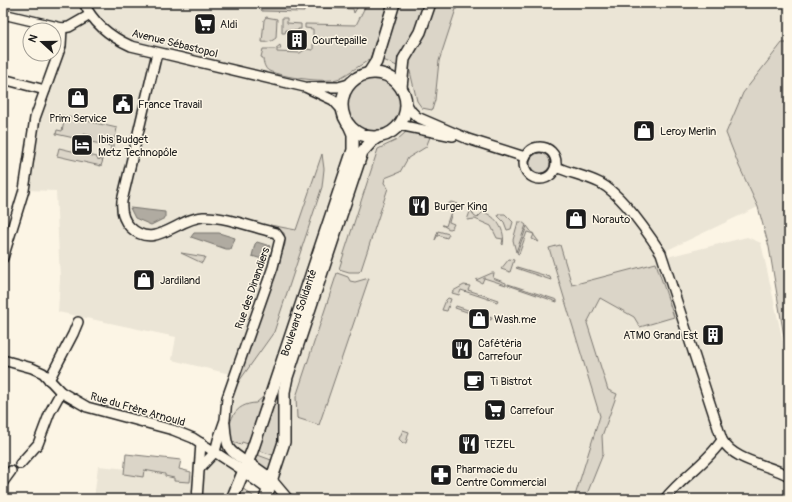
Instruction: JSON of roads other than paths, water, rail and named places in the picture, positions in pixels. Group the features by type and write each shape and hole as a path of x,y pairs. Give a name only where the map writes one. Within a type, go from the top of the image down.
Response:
{"main road":[{"path":"369,73 376,62 394,3"},
{"path":"401,87 404,59 420,32 430,3"},
{"path":"369,73 384,74 396,81 401,87 406,103 406,111 399,125 387,134 379,136 360,134 349,125 342,111 344,93 349,84 355,79 369,73"},
{"name":"Boulevard Solidarité","path":"232,499 246,467 353,150 353,134 349,125"},
{"name":"Boulevard Solidarité","path":"269,489 284,442 284,392 287,377 361,157 372,141 379,136"},
{"path":"246,467 269,489"}],"street":[{"path":"62,28 69,27 90,15 84,3"},
{"path":"3,14 37,22"},
{"name":"Avenue Sébastopol","path":"90,15 118,40 130,46 305,88 333,100 342,111"},
{"name":"Rue des Dinandiers","path":"157,53 122,201 123,213 128,224 136,231 152,236 162,234 191,219 208,217 276,233 280,239 273,267 227,398 225,420 226,443 230,452 246,467"},
{"path":"3,258 5,243 24,190 32,135 44,90 55,62"},
{"path":"3,79 44,90"},
{"name":"Avenue Sébastopol","path":"305,88 338,87 349,84"},
{"path":"406,103 417,117 468,139 525,157"},
{"path":"399,125 468,139"},
{"path":"535,147 545,147 555,155 556,167 549,177 536,178 530,175 526,170 525,157 527,153 535,147"},
{"path":"556,167 600,183 612,192 653,239 661,253 722,440 731,452 789,476"},
{"path":"50,412 51,382 78,322"},
{"name":"Rue du Frère Arnould","path":"4,361 32,368 43,373 61,392 87,407 173,430 246,467"},
{"path":"20,464 38,444 50,412 61,392"},
{"name":"Rue des Dinandiers","path":"215,452 225,420"},
{"path":"664,499 715,450 722,440"},
{"path":"197,499 201,443"},
{"path":"200,468 215,452"},
{"path":"700,464 718,455 731,452"},
{"path":"3,482 12,471"},
{"path":"269,489 274,494 288,499"}],"place":[{"name":"Aldi","path":"205,24"},
{"name":"Courtepaille","path":"297,40"},
{"name":"Prim Service","path":"78,98"},
{"name":"France Travail","path":"123,104"},
{"name":"Leroy Merlin","path":"644,131"},
{"name":"Ibis Budget Metz Technopôle","path":"82,145"},
{"name":"Burger King","path":"419,206"},
{"name":"Norauto","path":"576,219"},
{"name":"Jardiland","path":"144,280"},
{"name":"Wash.me","path":"479,319"},
{"name":"ATMO Grand Est","path":"713,335"},
{"name":"Cafétéria Carrefour","path":"462,349"},
{"name":"Ti Bistrot","path":"474,381"},
{"name":"Carrefour","path":"495,410"},
{"name":"TEZEL","path":"469,444"},
{"name":"Pharmacie du Centre Commercial","path":"441,475"}]}
